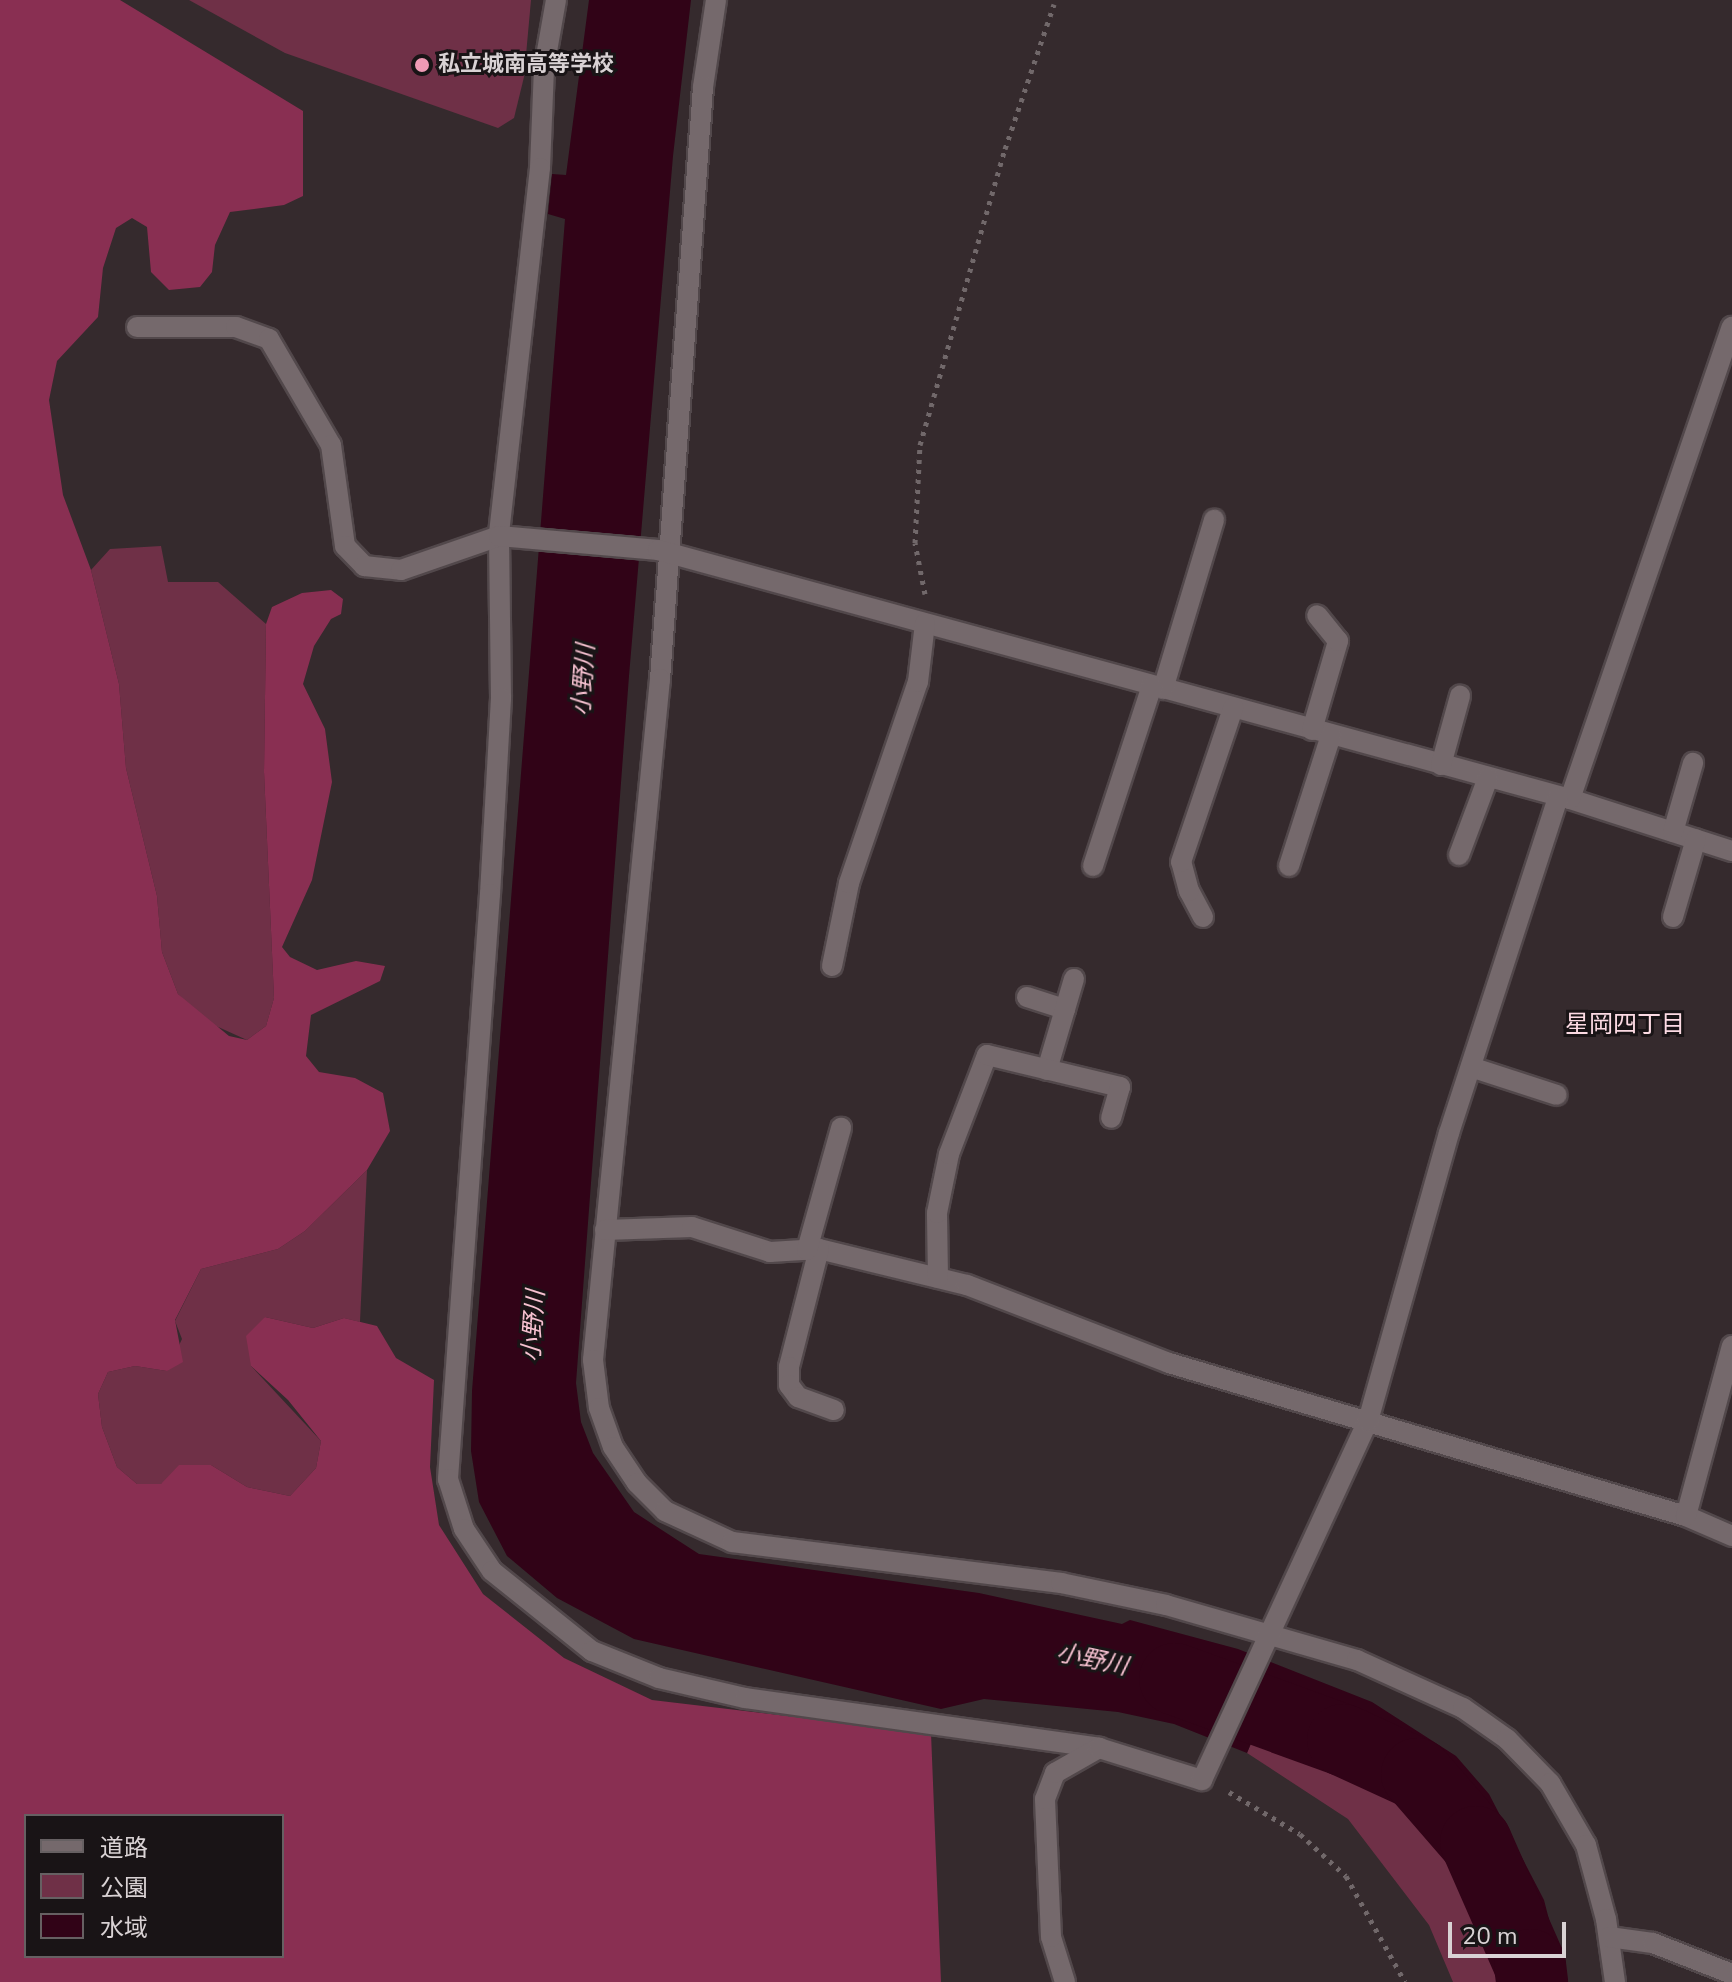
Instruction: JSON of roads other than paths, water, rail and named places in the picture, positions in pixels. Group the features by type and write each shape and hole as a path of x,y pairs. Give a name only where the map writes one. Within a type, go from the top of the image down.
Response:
{"street":[{"path":"556,0 544,68 540,168 510,537 492,864 448,1479 464,1529 492,1571 546,1618 592,1651 659,1678 745,1698 1099,1748 1202,1780 1368,1421 1471,1067 1732,327"},
{"path":"716,0 703,87 593,1360 599,1408 613,1447 637,1483 665,1511 732,1542 1061,1583 1268,1640 1414,1686 1463,1708 1507,1739 1550,1783 1586,1845 1609,1937 1615,1982"},
{"path":"137,327 236,327 269,339 331,445 345,546 364,566 401,570 510,537 664,551 1564,798 1732,851"},
{"path":"1093,866 1214,520"},
{"path":"1289,866 1322,733 1338,641 1317,615"},
{"path":"832,966 849,883 918,682 925,623"},
{"path":"1441,765 1460,696"},
{"path":"1203,917 1189,891 1181,862 1233,708"},
{"path":"1673,832 1693,763"},
{"path":"1459,855 1488,778"},
{"path":"1673,917 1696,839"},
{"path":"1047,1070 1074,979"},
{"path":"1027,997 1065,1009"},
{"path":"938,1278 937,1213 949,1154 987,1055 1120,1087 1111,1118"},
{"path":"1471,1067 1557,1095"},
{"path":"834,1410 798,1397 789,1385 789,1367 841,1128"},
{"path":"605,1230 692,1227 770,1252 813,1249 938,1278 1169,1363 1686,1516 1732,1536"},
{"path":"1686,1516 1732,1346"},
{"path":"1065,1982 1051,1937 1045,1799 1055,1773 1099,1748"},
{"path":"1609,1937 1653,1943 1732,1974"}],"water":[{"path":"589,0 691,0 673,156 629,676 576,1383 581,1422 593,1453 634,1512 699,1554 979,1593 1122,1624 1130,1620 1238,1649 1372,1702 1456,1756 1489,1794 1544,1900 1565,1982 1530,1982 1530,1965 1476,1842 1417,1774 1343,1740 1265,1710 1247,1753 1174,1724 1118,1712 984,1699 941,1709 634,1639 557,1598 507,1556 479,1502 471,1451 472,1391 565,219 548,214 552,174 566,175"}],"waterway":[{"name":"小野川","path":"1175,1679 1343,1740 1417,1774 1476,1842 1530,1965 1532,1982"}],"place":[{"name":"私立城南高等学校","path":"422,65"}],"district":[{"name":"星岡四丁目","path":"1625,1025"}]}
